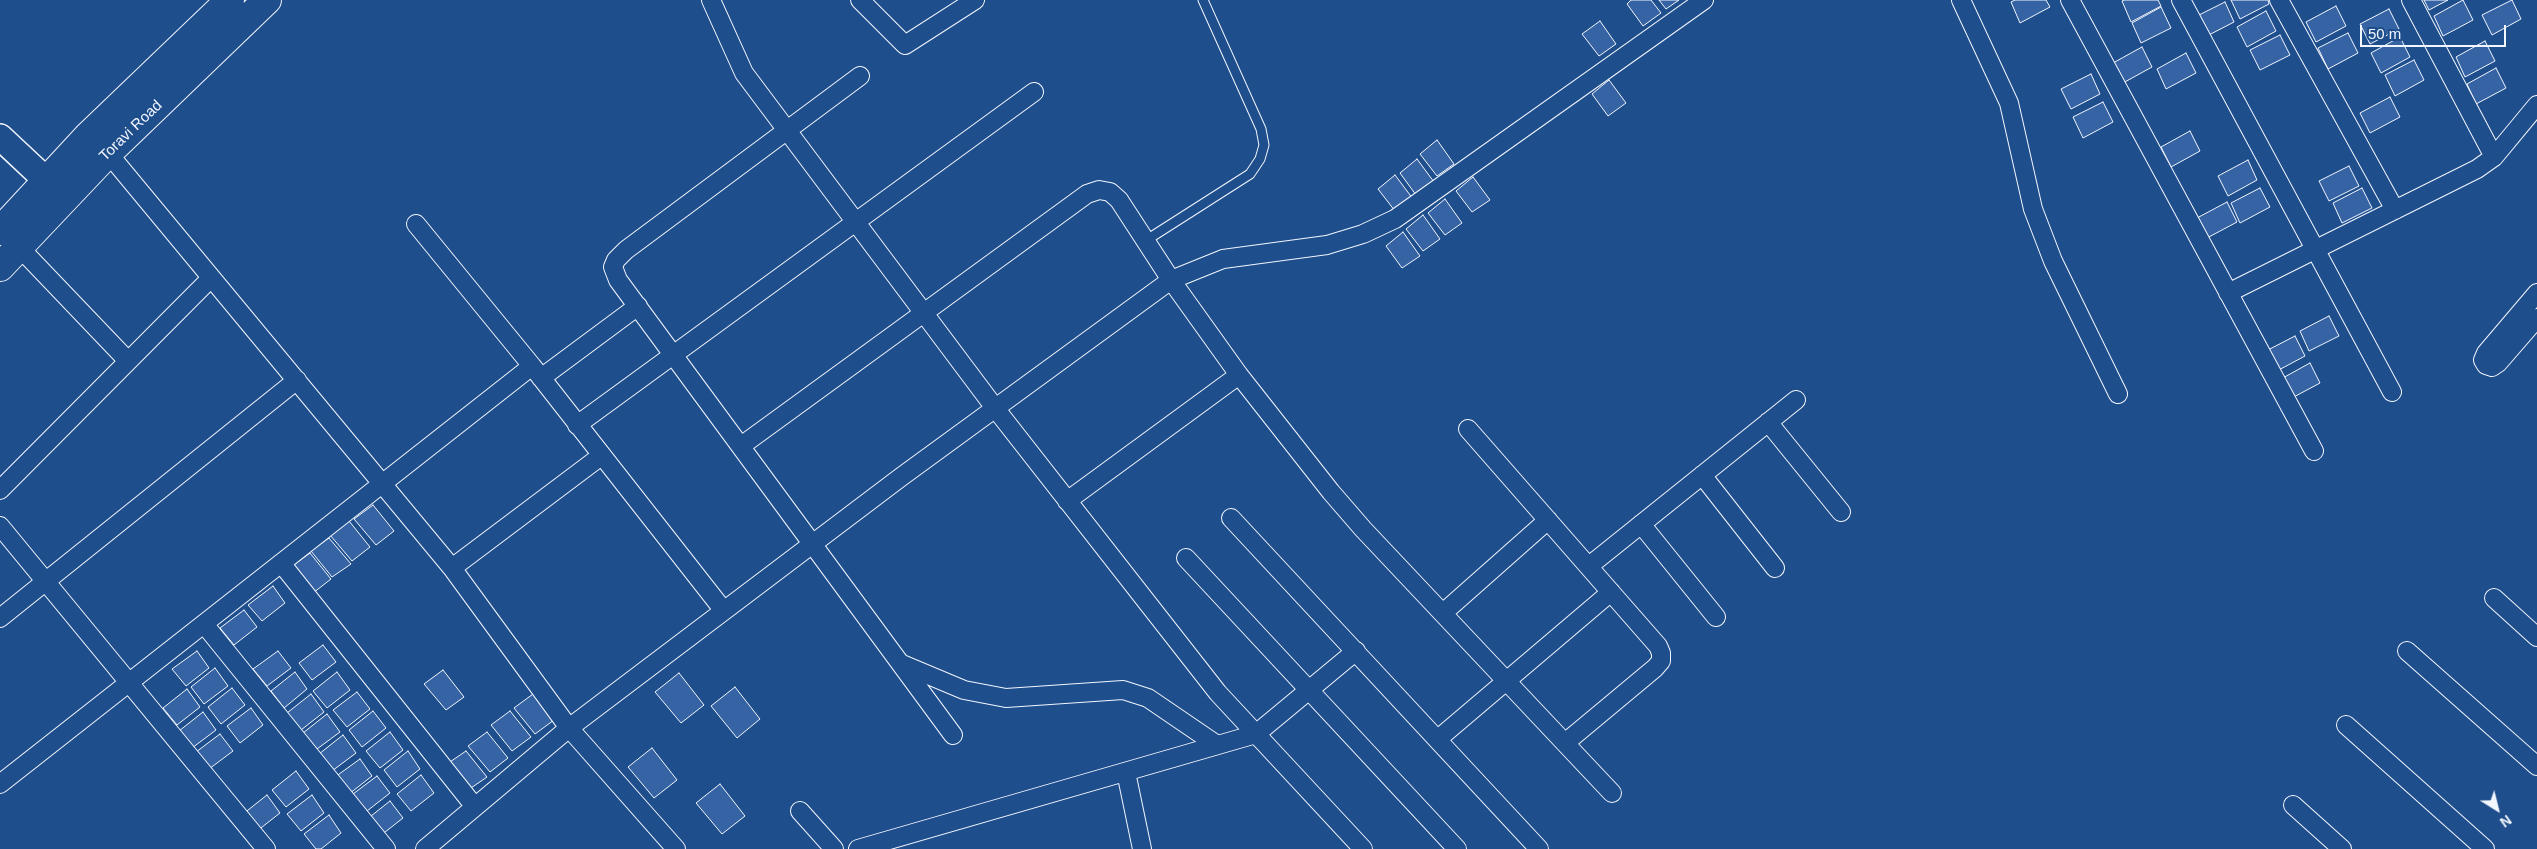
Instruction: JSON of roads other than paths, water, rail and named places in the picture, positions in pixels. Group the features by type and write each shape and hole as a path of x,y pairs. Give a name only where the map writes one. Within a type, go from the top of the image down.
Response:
{"highway":[{"name":"Toravi Road","path":"0,267 10,239 47,181 90,135 230,0"},
{"name":"Toravi Road","path":"10,239 108,153 267,0"}],"street":[{"path":"711,0 744,73 995,408 1218,693 1363,849"},
{"path":"860,0 905,45 975,0"},
{"path":"424,849 570,728 812,544 1171,280 1223,259 1326,245 1363,234 1395,219 1704,0"},
{"path":"1961,0 2009,103 2033,209 2054,261 2118,394"},
{"path":"2070,0 2314,451"},
{"path":"2181,0 2392,392"},
{"path":"2280,0 2395,210"},
{"path":"2411,0 2494,157"},
{"path":"860,76 626,250 616,260 613,267 618,280 953,735"},
{"path":"578,425 1034,92"},
{"path":"2228,292 2477,169 2494,157 2537,105"},
{"path":"0,137 47,181"},
{"path":"108,153 452,568 570,728 676,849"},
{"path":"741,446 1087,194 1099,190 1110,192 1118,200 1171,280 1240,375 1331,492 1362,529 1612,793"},
{"path":"416,224 536,372 724,611"},
{"path":"10,239 128,361"},
{"path":"0,490 211,278"},
{"path":"2537,293 2486,353 2483,360 2486,365 2492,367 2498,363 2537,318"},
{"path":"0,784 383,483 536,372 638,306"},
{"path":"1067,501 1240,375"},
{"path":"0,618 297,380"},
{"path":"1589,566 1796,400"},
{"path":"1768,422 1841,512"},
{"path":"1468,429 1589,566 1662,653 1661,661 1566,743"},
{"path":"452,568 601,456"},
{"path":"1702,475 1775,568"},
{"path":"1231,518 1539,849"},
{"path":"1443,613 1548,520"},
{"path":"1641,524 1716,617"},
{"path":"0,526 266,849"},
{"path":"1186,558 1457,849"},
{"path":"281,563 475,807"},
{"path":"1438,739 1611,592"},
{"path":"2494,598 2537,637"},
{"path":"204,624 386,849"},
{"path":"858,849 1256,734 1356,651"},
{"path":"2408,651 2537,766"},
{"path":"901,664 964,690 1006,698 1123,690 1148,698 1217,745"},
{"path":"2346,724 2484,849"},
{"path":"1126,772 1142,849"},
{"path":"2293,805 2342,849"},
{"path":"800,811 834,849"}],"lane":[{"path":"1145,241 1250,174 1260,159 1264,146 1261,129 1203,0"}]}
